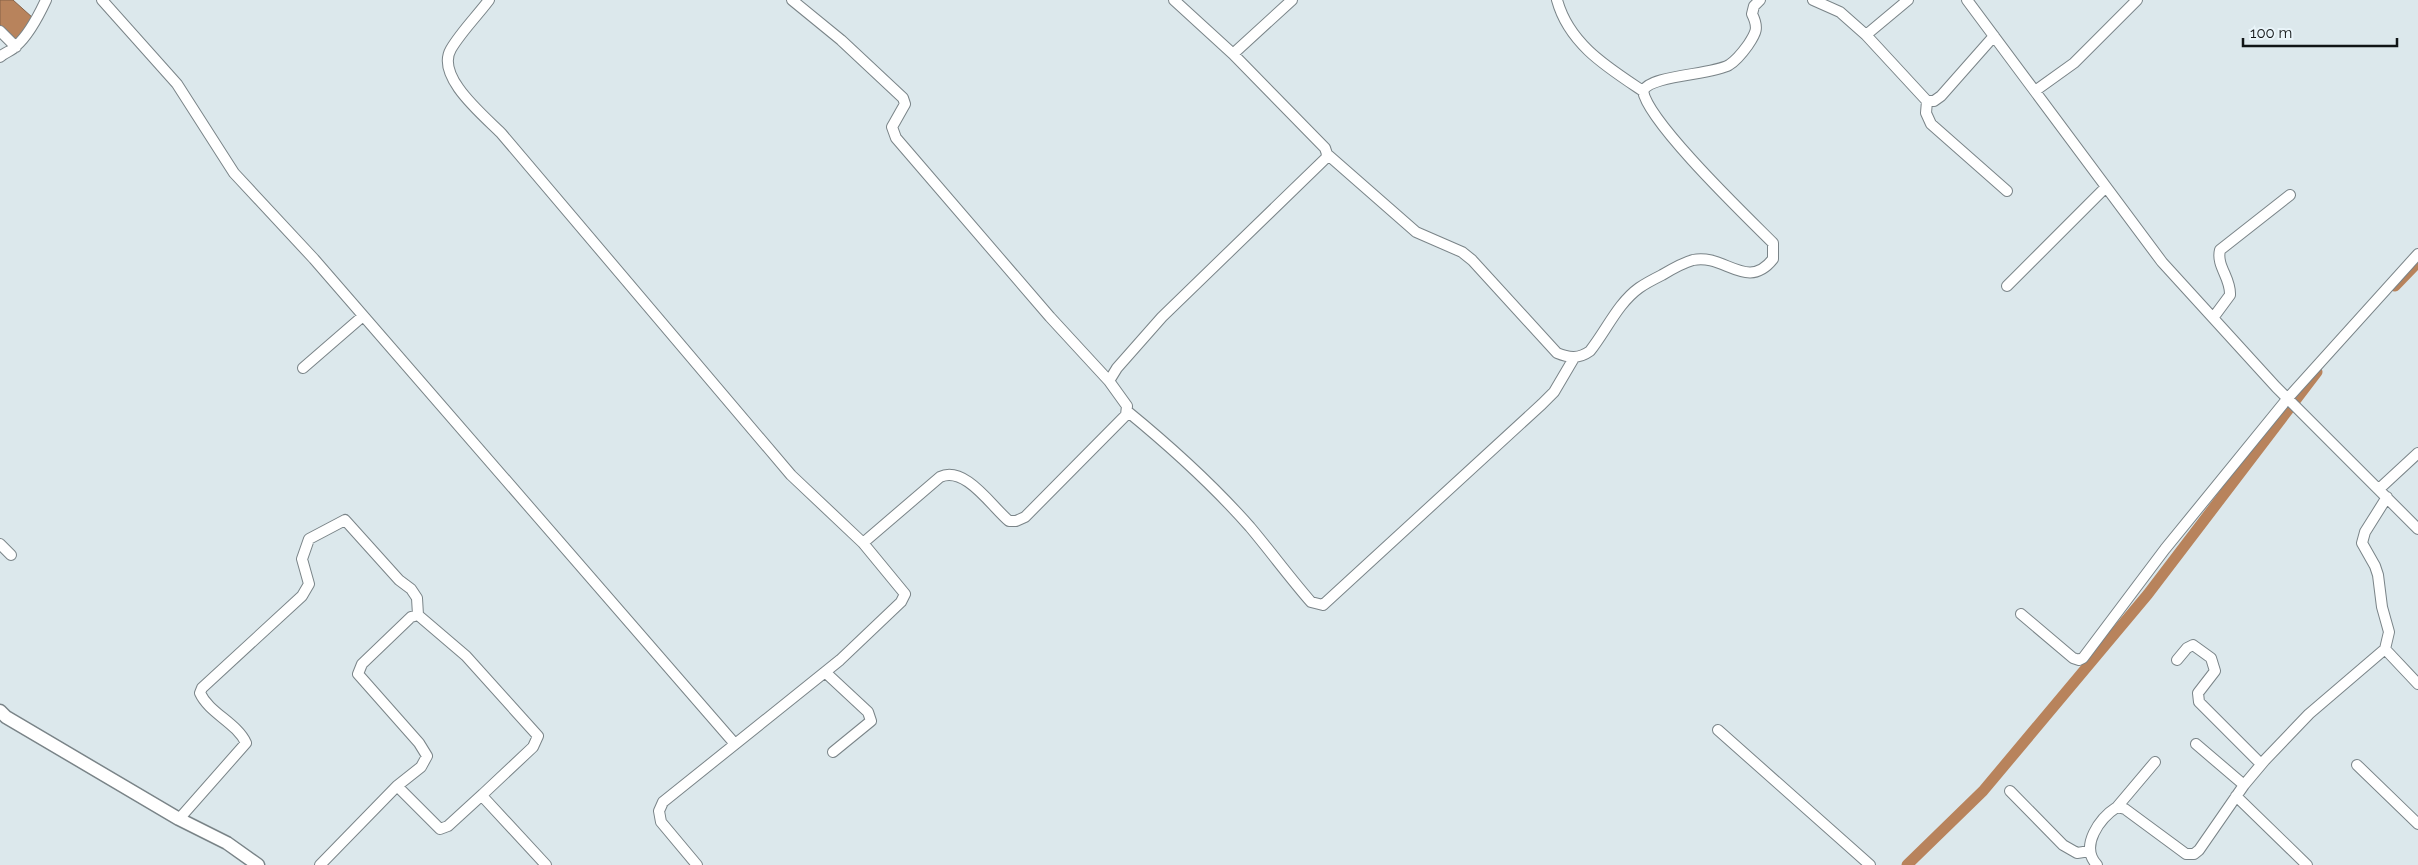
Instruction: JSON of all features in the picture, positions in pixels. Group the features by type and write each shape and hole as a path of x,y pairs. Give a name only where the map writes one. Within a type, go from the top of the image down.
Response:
{"street":[{"path":"0,57 7,50 16,47 34,23 46,0"},
{"path":"102,0 177,84 234,173 362,316 735,744"},
{"path":"489,0 450,50 447,67 452,81 532,170 791,475 863,543 903,590 904,598 825,672 663,802 659,811 661,822 697,865"},
{"path":"792,0 841,40 902,98 905,104 904,109 892,127 896,138 1050,317 1109,381 1127,406 1128,411 1192,466 1250,528 1311,602 1323,605 1542,404 1554,392 1574,358"},
{"path":"1174,0 1233,54 1319,142 1327,154 1416,232 1462,252 1472,260 1557,353 1574,358 1583,356 1590,351 1632,294 1681,264 1700,259 1710,260 1743,272 1754,273 1761,271 1773,259 1773,243 1743,214 1662,124 1647,104 1643,91 1599,62 1568,29 1557,0"},
{"path":"1233,54 1292,0"},
{"path":"1643,91 1652,83 1716,70 1729,65 1742,53 1756,32 1756,22 1752,14 1754,6 1760,0"},
{"path":"1813,0 1840,12 1866,34 1927,101 1926,114 1931,124 2007,190"},
{"path":"1866,34 1908,0"},
{"path":"1967,0 2162,262 2291,402 2418,528"},
{"path":"2035,91 2074,63 2137,0"},
{"path":"0,31 16,47"},
{"path":"1927,101 1934,101 1941,96 1994,36"},
{"path":"1109,381 1117,368 1162,317 1324,162 1327,154"},
{"path":"2007,286 2106,187"},
{"path":"2213,318 2230,295 2228,278 2218,257 2220,250 2290,195"},
{"path":"2022,614 2073,658 2078,660 2083,658 2165,549 2418,254"},
{"path":"302,368 362,316"},
{"path":"863,543 947,473 956,475 983,494 1009,521 1016,521 1025,517 1128,411"},
{"path":"2379,489 2418,452"},
{"path":"2117,807 2125,809 2190,856 2199,850 2236,796 2261,764 2309,714 2385,649 2389,632 2382,607 2378,575 2376,566 2362,543 2365,532 2387,497"},
{"path":"179,819 246,743 223,717 202,698 200,693 202,688 307,590 308,584 302,559 304,547 309,539 345,520 399,580 411,589 417,598 418,615 466,656 535,729 538,736 533,747 484,794 448,826 440,829 397,786"},
{"path":"0,544 11,555"},
{"path":"320,865 397,786 421,768 427,756 419,743 362,681 358,674 358,669 411,617 418,615"},
{"path":"2177,660 2187,648 2193,646 2211,658 2214,671 2198,693 2199,702 2261,764"},
{"path":"2385,649 2418,684"},
{"path":"825,672 871,716 869,725 833,752"},
{"path":"2,717 179,819 227,844 258,865"},
{"path":"1718,730 1870,865"},
{"path":"2196,744 2244,785"},
{"path":"2097,865 2090,851 2092,836 2156,762"},
{"path":"2357,765 2418,824"},
{"path":"2010,791 2063,845 2076,853 2090,851"},
{"path":"484,794 484,798 546,865"},
{"path":"2236,796 2307,865"}],"shaded area":[{"path":"0,0 13,0 33,18 15,42 0,27"}],"waterway":[{"path":"2395,286 2418,262"},
{"path":"1907,865 1983,791 2148,594 2317,372"}]}
